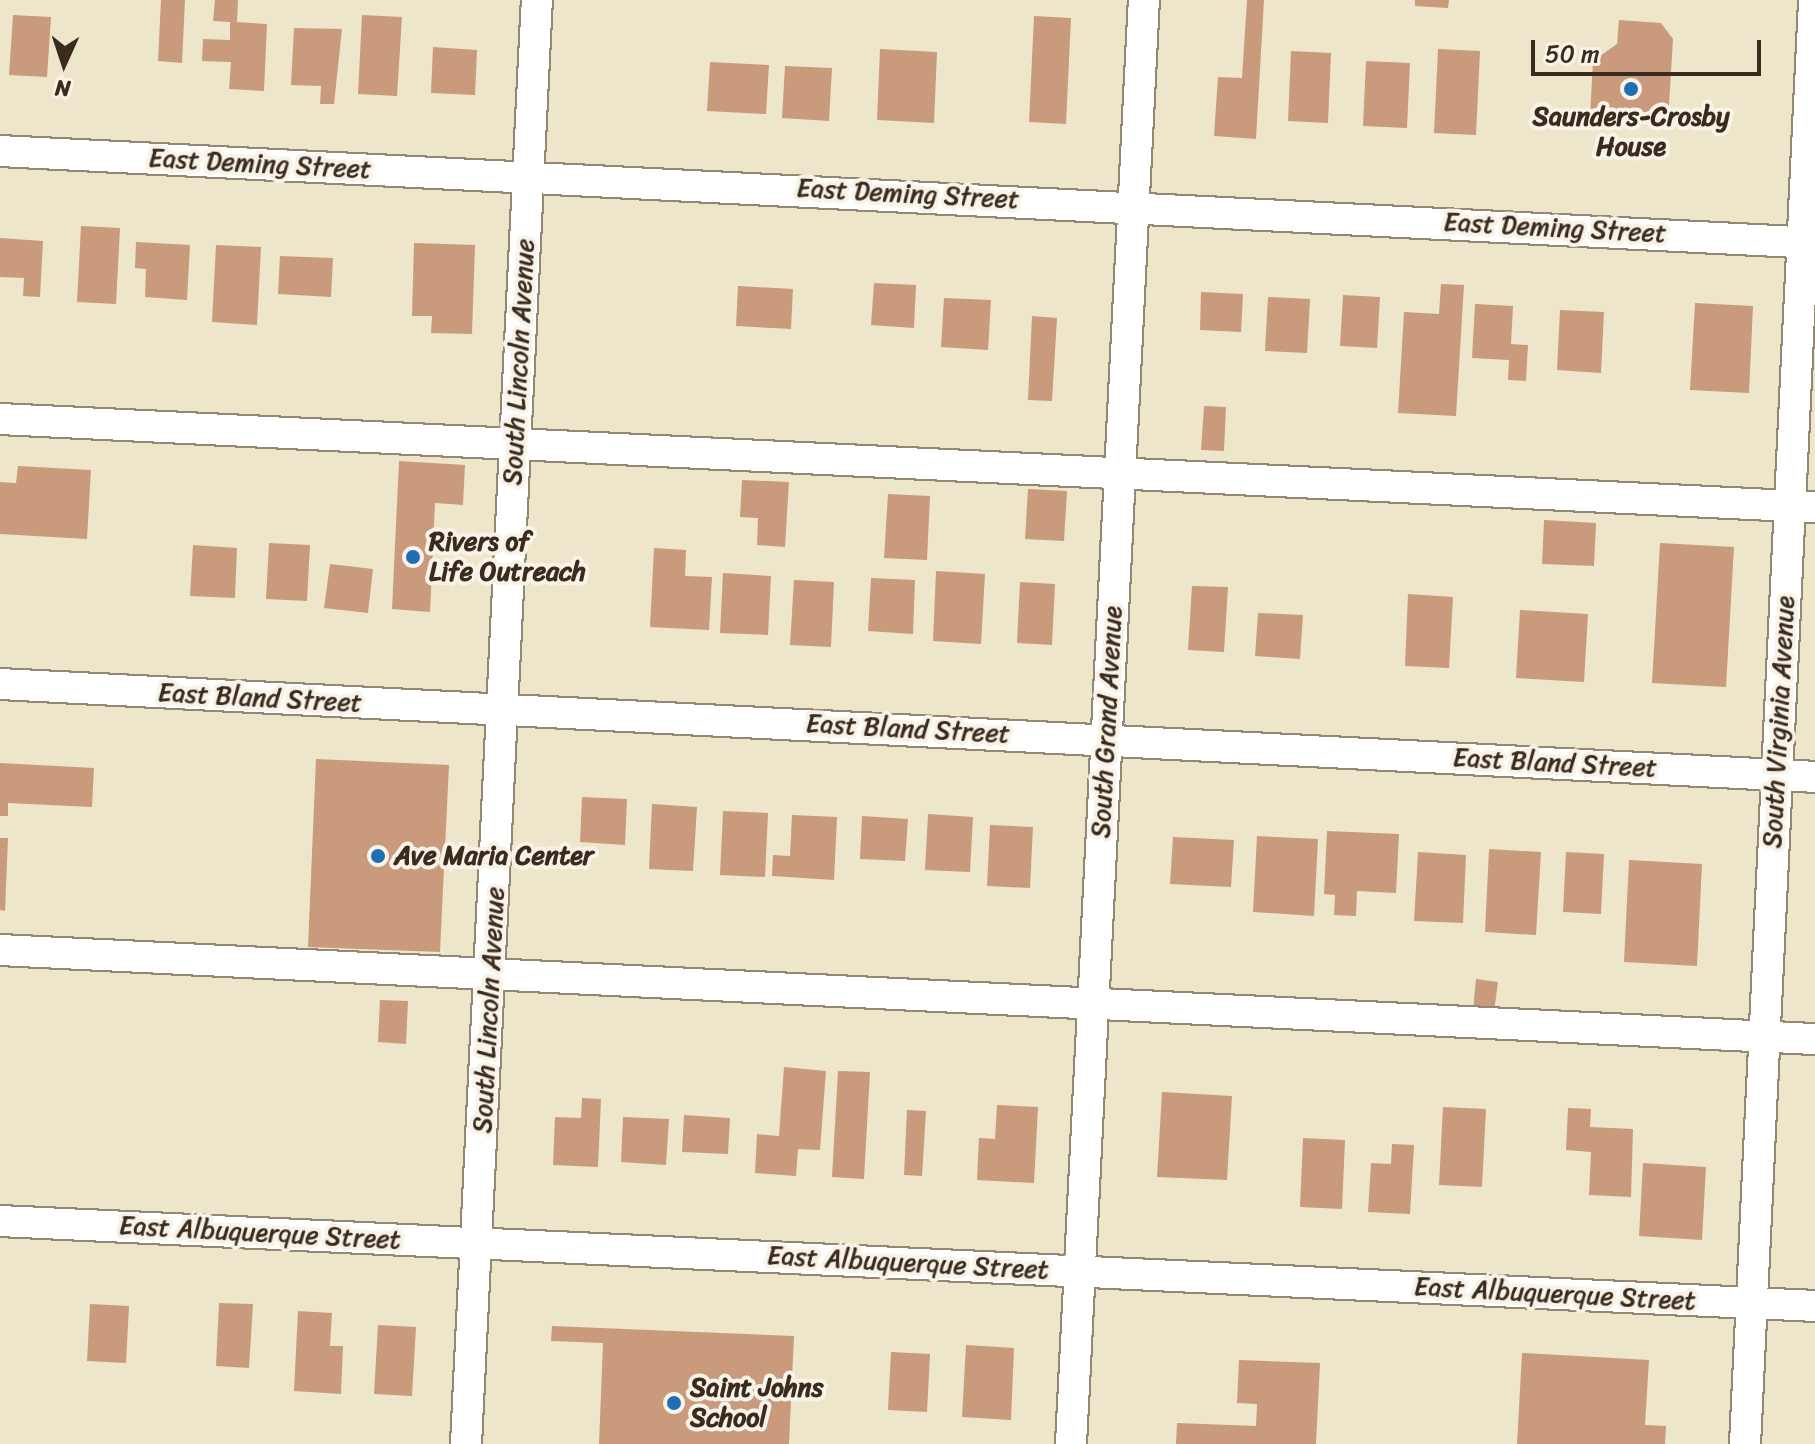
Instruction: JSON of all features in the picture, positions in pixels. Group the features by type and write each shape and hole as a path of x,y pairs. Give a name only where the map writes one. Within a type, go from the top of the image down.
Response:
{"street":[{"name":"South Lincoln Avenue","path":"466,1444 537,0"},
{"name":"South Grand Avenue","path":"1071,1444 1144,0"},
{"name":"South Virginia Avenue","path":"1745,1444 1777,775 1802,506 1814,0"},
{"name":"East Deming Street","path":"0,151 1134,204 1808,242"},
{"path":"0,419 1120,476 1802,506"},
{"name":"East Bland Street","path":"0,684 504,711 1107,738 1815,777"},
{"path":"0,950 1093,1007 1815,1039"},
{"name":"East Albuquerque Street","path":"0,1221 1815,1306"}],"building":[{"path":"161,0 185,0 182,63 158,61"},
{"path":"215,0 238,0 237,22 267,24 264,91 229,89 231,62 202,61 203,39 230,40 230,22 213,21"},
{"path":"1247,0 1264,0 1256,139 1214,136 1218,77 1242,78"},
{"path":"1415,0 1449,0 1448,8 1415,6"},
{"path":"13,15 51,17 47,77 9,75"},
{"path":"362,15 402,17 397,96 358,94"},
{"path":"1034,16 1071,18 1066,124 1029,122"},
{"name":"Saunders-Crosby House","path":"1619,20 1661,23 1673,39 1668,122 1590,117 1593,61 1617,44"},
{"path":"294,28 342,29 334,104 320,104 321,86 291,85"},
{"path":"433,47 477,50 475,95 431,93"},
{"path":"880,49 937,52 934,123 877,120"},
{"path":"1438,49 1480,51 1476,135 1434,133"},
{"path":"1291,51 1331,53 1328,123 1288,121"},
{"path":"1366,61 1410,63 1407,128 1363,126"},
{"path":"710,62 769,65 766,114 707,111"},
{"path":"785,66 832,68 829,121 782,118"},
{"path":"81,226 120,228 116,304 77,302"},
{"path":"0,238 43,241 40,297 23,296 24,278 0,277"},
{"path":"136,242 190,245 187,300 145,297 146,269 135,268"},
{"path":"414,243 475,245 472,334 431,333 432,316 412,316"},
{"path":"216,245 261,247 257,325 212,322"},
{"path":"280,256 333,258 331,297 278,294"},
{"path":"874,283 916,285 914,328 871,325"},
{"path":"1441,284 1464,285 1456,416 1398,413 1404,312 1439,314"},
{"path":"738,286 793,289 791,329 736,326"},
{"path":"1201,292 1243,294 1241,332 1200,330"},
{"path":"1343,295 1380,297 1377,348 1340,346"},
{"path":"1268,297 1310,299 1307,353 1265,351"},
{"path":"944,298 991,300 988,350 941,347"},
{"path":"1695,303 1753,306 1749,393 1690,390"},
{"path":"1475,304 1513,306 1511,344 1528,345 1526,381 1508,380 1509,360 1472,358"},
{"path":"1560,310 1604,312 1601,373 1557,370"},
{"path":"1032,316 1057,318 1052,401 1028,400"},
{"path":"1204,406 1226,407 1224,451 1201,450"},
{"name":"Rivers of Life Outreach","path":"399,461 465,465 463,505 435,503 430,612 392,609"},
{"path":"18,466 91,470 87,539 0,534 0,482 16,483"},
{"path":"742,480 789,482 785,547 757,545 758,518 740,517"},
{"path":"1028,489 1067,491 1064,541 1025,539"},
{"path":"888,494 930,496 927,560 884,558"},
{"path":"1544,520 1596,523 1594,566 1542,564"},
{"path":"269,543 310,545 307,601 266,599"},
{"path":"1660,543 1734,547 1726,687 1652,683"},
{"path":"193,545 237,548 235,598 190,596"},
{"path":"654,548 686,550 685,576 712,577 709,630 650,627"},
{"path":"330,564 373,569 368,613 324,608"},
{"path":"936,571 985,574 981,644 933,641"},
{"path":"723,573 771,576 768,635 720,633"},
{"path":"871,578 915,580 913,634 868,631"},
{"path":"794,580 834,582 831,647 790,645"},
{"path":"1020,582 1055,584 1052,645 1017,643"},
{"path":"1192,586 1228,587 1224,652 1188,650"},
{"path":"1408,594 1453,597 1449,668 1405,666"},
{"path":"1520,610 1588,614 1584,682 1516,678"},
{"path":"1258,613 1303,615 1300,659 1255,656"},
{"name":"Ave Maria Center","path":"316,759 449,765 440,952 308,947"},
{"path":"0,763 94,768 92,807 8,803 8,816 0,816"},
{"path":"582,797 627,799 625,845 580,842"},
{"path":"652,804 697,807 693,871 649,869"},
{"path":"723,811 768,813 765,877 720,875"},
{"path":"928,814 973,817 970,872 925,870"},
{"path":"792,815 837,817 834,880 772,876 773,855 790,856"},
{"path":"862,816 908,819 905,861 860,859"},
{"path":"990,825 1033,827 1030,888 987,886"},
{"path":"1327,831 1399,834 1396,893 1357,891 1356,916 1334,915 1335,895 1324,894"},
{"path":"1257,836 1318,839 1314,916 1253,912"},
{"path":"1173,837 1234,840 1231,887 1170,884"},
{"path":"0,838 8,838 5,911 0,910"},
{"path":"1489,849 1541,852 1536,935 1485,932"},
{"path":"1418,852 1466,855 1463,923 1414,921"},
{"path":"1566,852 1604,854 1601,914 1563,912"},
{"path":"1629,860 1702,864 1697,966 1624,962"},
{"path":"1476,979 1498,982 1494,1012 1473,1010"},
{"path":"380,1000 408,1001 406,1044 378,1042"},
{"path":"784,1067 826,1071 820,1150 798,1149 796,1176 755,1173 757,1134 779,1136"},
{"path":"838,1071 870,1072 864,1179 832,1177"},
{"path":"1162,1092 1232,1096 1227,1180 1157,1177"},
{"path":"582,1098 601,1099 598,1167 553,1165 555,1117 581,1118"},
{"path":"997,1105 1038,1107 1034,1183 977,1180 979,1138 995,1139"},
{"path":"1443,1107 1486,1109 1482,1187 1439,1185"},
{"path":"1568,1108 1591,1109 1590,1127 1633,1129 1631,1197 1589,1195 1591,1152 1566,1150"},
{"path":"907,1110 926,1111 922,1176 904,1175"},
{"path":"684,1115 730,1118 728,1154 682,1152"},
{"path":"623,1117 669,1119 666,1165 621,1162"},
{"path":"1303,1138 1345,1140 1342,1209 1300,1207"},
{"path":"1392,1144 1414,1145 1410,1214 1368,1212 1371,1163 1391,1164"},
{"path":"1643,1163 1706,1167 1702,1240 1639,1236"},
{"path":"219,1303 253,1304 249,1368 216,1366"},
{"path":"90,1304 129,1306 126,1363 87,1361"},
{"path":"298,1311 332,1313 330,1346 343,1346 341,1394 294,1391"},
{"path":"378,1325 416,1327 412,1396 374,1394"},
{"path":"552,1326 794,1336 789,1444 599,1444 603,1343 551,1341"},
{"path":"966,1345 1014,1348 1011,1420 962,1417"},
{"path":"891,1352 930,1354 927,1412 888,1410"},
{"path":"1522,1353 1649,1360 1645,1425 1666,1426 1665,1444 1517,1444"},
{"path":"1239,1360 1320,1363 1316,1444 1176,1444 1177,1423 1256,1426 1257,1404 1237,1403"}],"place":[{"name":"Saunders-Crosby House","path":"1631,89"},
{"name":"Rivers of Life Outreach","path":"413,557"},
{"name":"Ave Maria Center","path":"378,856"},
{"name":"Saint Johns School","path":"674,1403"}]}
